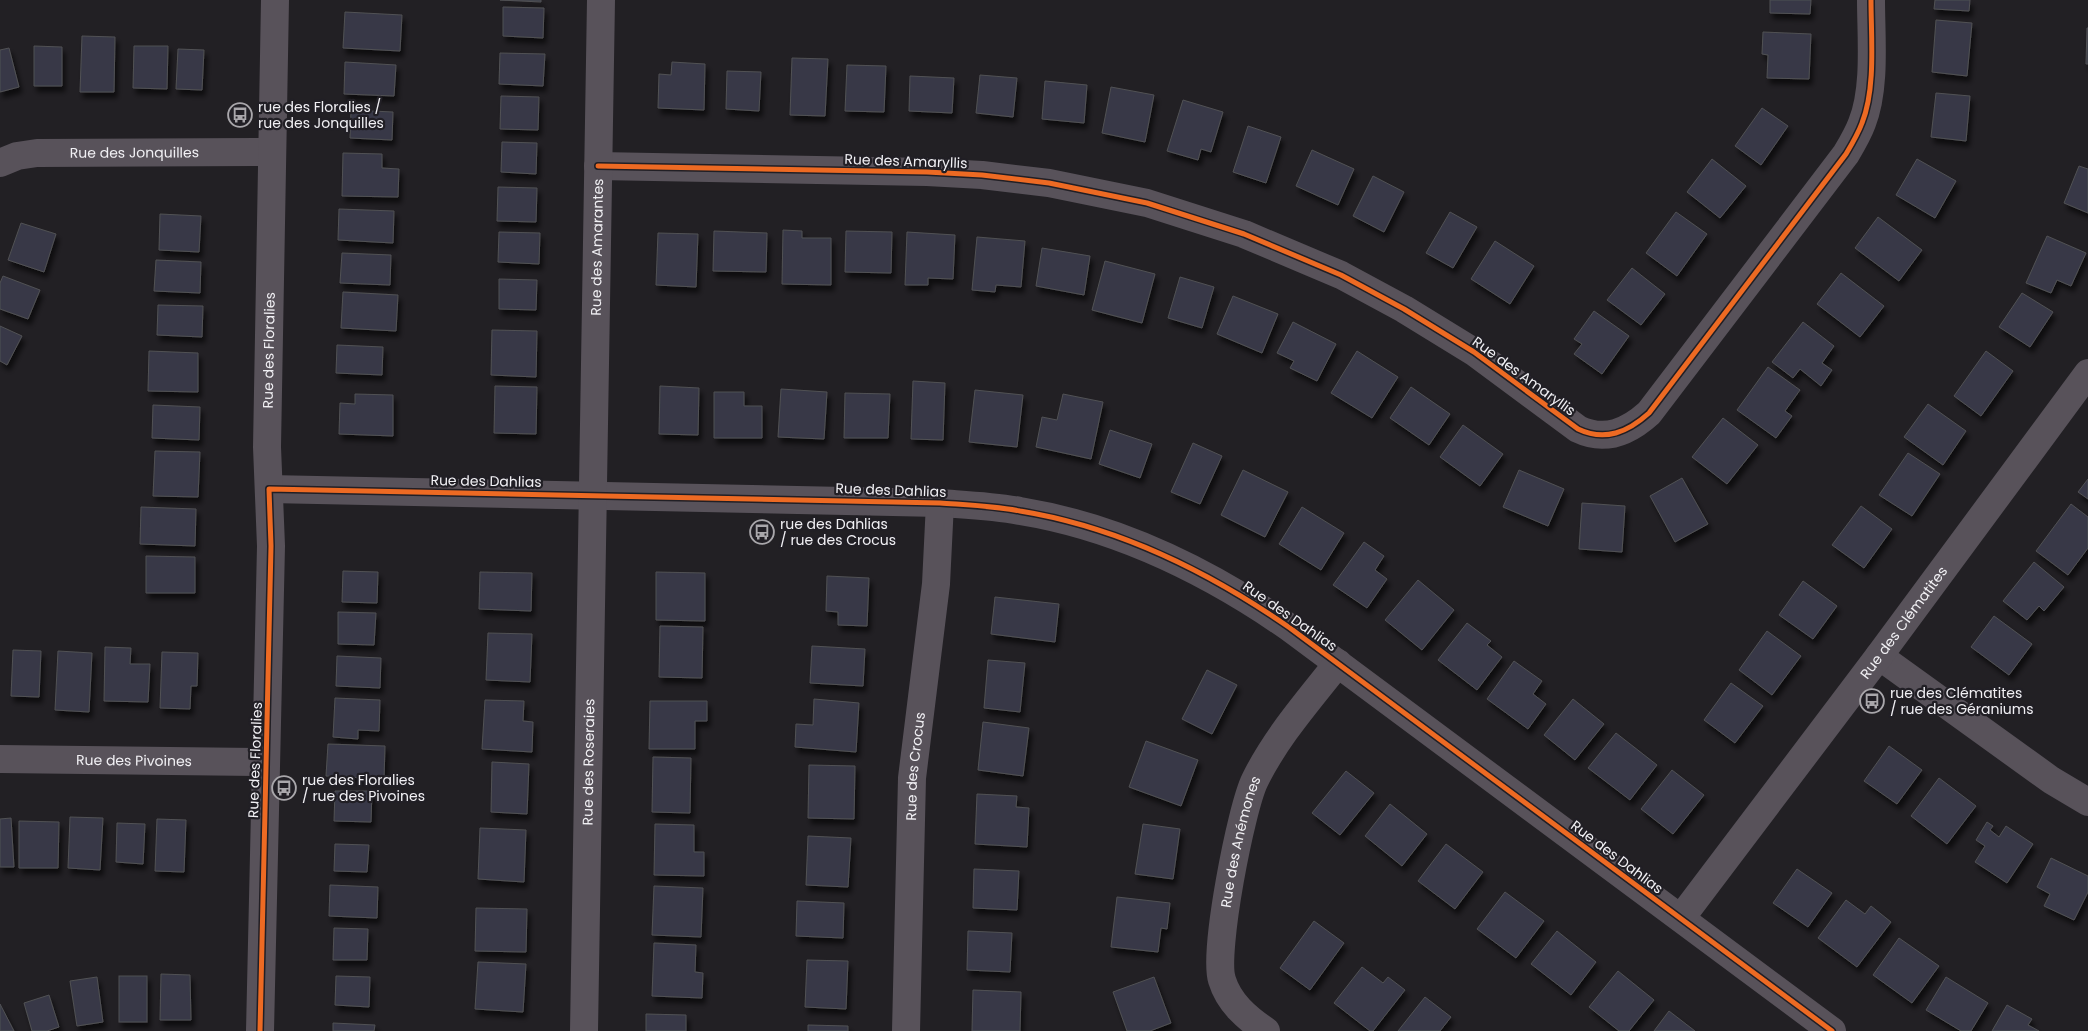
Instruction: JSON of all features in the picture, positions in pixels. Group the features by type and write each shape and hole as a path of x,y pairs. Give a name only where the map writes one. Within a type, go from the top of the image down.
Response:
{"street":[{"name":"Rue des Floralies","path":"260,1031 271,546 267,447 275,0"},
{"name":"Rue des Amarantes","path":"593,494 601,0"},
{"name":"Rue des Amaryllis","path":"598,166 927,172 982,175 1065,186 1155,206 1244,234 1341,275 1404,309 1474,352 1578,429 1586,433 1609,435 1629,429 1637,424 1665,394 1833,172 1853,142 1863,122 1868,94 1871,0"},
{"name":"Rue des Jonquilles","path":"0,163 17,156 37,153 272,152"},
{"name":"Rue des Clématites","path":"1681,918 1879,656 2088,373"},
{"name":"Rue des Dahlias","path":"269,489 593,494 940,503 999,508 1036,514 1093,528 1141,545 1233,590 1338,663 1832,1031"},
{"name":"Rue des Roseraies","path":"584,1031 593,494"},
{"name":"Rue des Crocus","path":"906,1031 912,778 936,584 940,503"},
{"path":"1879,656 2036,770 2088,802"},
{"name":"Rue des Anémones","path":"1266,1031 1235,1005 1226,991 1221,978 1222,941 1236,848 1247,801 1254,782 1297,714 1338,663"},
{"name":"Rue des Pivoines","path":"0,759 266,762"}],"building":[{"path":"500,0 541,0 541,2"},
{"path":"1770,0 1811,0 1810,14 1770,13"},
{"path":"1935,0 1970,0 1969,11 1934,9"},
{"path":"503,7 544,8 543,38 503,36"},
{"path":"345,12 402,15 400,51 343,48"},
{"path":"1936,20 1972,23 1967,76 1932,72"},
{"path":"2087,28 2088,64 2086,64"},
{"path":"1763,32 1811,34 1809,79 1767,78 1768,55 1762,54"},
{"path":"82,36 115,37 114,92 80,92"},
{"path":"34,46 62,47 62,86 34,86"},
{"path":"134,46 168,46 167,89 133,88"},
{"path":"9,48 19,87 0,92 0,50"},
{"path":"178,49 204,50 202,90 176,89"},
{"path":"500,53 545,54 543,86 499,84"},
{"path":"792,58 828,59 825,116 790,115"},
{"path":"345,62 396,65 394,96 344,94"},
{"path":"672,62 705,64 704,110 658,108 659,74 671,75"},
{"path":"847,65 886,66 884,112 845,111"},
{"path":"727,71 761,72 759,111 726,109"},
{"path":"980,75 1017,78 1013,117 976,113"},
{"path":"910,76 954,78 952,113 909,111"},
{"path":"1045,81 1087,85 1084,123 1042,119"},
{"path":"1111,87 1154,95 1145,142 1102,133"},
{"path":"1936,93 1970,96 1966,141 1931,137"},
{"path":"501,96 539,97 538,130 500,129"},
{"path":"1183,100 1223,112 1211,152 1201,149 1198,160 1167,151"},
{"path":"1762,108 1788,126 1761,165 1735,146"},
{"path":"351,110 393,112 392,140 350,138"},
{"path":"1248,126 1281,137 1266,183 1233,172"},
{"path":"502,142 537,143 536,174 501,172"},
{"path":"1312,150 1354,169 1338,205 1296,186"},
{"path":"343,153 382,154 382,168 399,169 398,197 342,196"},
{"path":"1712,159 1746,186 1720,218 1687,192"},
{"path":"1917,159 1956,181 1935,218 1896,195"},
{"path":"2079,166 2088,169 2088,213 2064,203"},
{"path":"1373,176 1404,192 1384,232 1353,216"},
{"path":"498,187 537,188 536,222 497,221"},
{"path":"339,209 394,211 393,243 338,240"},
{"path":"1450,212 1477,227 1453,268 1426,253"},
{"path":"1676,212 1707,234 1677,276 1646,253"},
{"path":"160,214 201,216 199,252 159,250"},
{"path":"1878,217 1922,250 1899,281 1855,248"},
{"path":"21,223 56,234 44,272 8,260"},
{"path":"783,230 802,231 802,238 831,238 831,285 782,284"},
{"path":"714,231 767,233 766,272 713,271"},
{"path":"846,231 892,232 891,273 845,272"},
{"path":"499,232 540,233 539,264 498,262"},
{"path":"907,232 955,235 953,279 928,278 928,285 905,285"},
{"path":"658,233 698,234 696,287 656,285"},
{"path":"2047,236 2086,253 2071,286 2057,280 2051,293 2026,283"},
{"path":"977,237 1025,241 1021,287 996,285 995,292 972,290"},
{"path":"1495,241 1534,266 1510,304 1471,279"},
{"path":"1042,248 1090,256 1084,295 1036,286"},
{"path":"342,253 391,255 390,285 340,283"},
{"path":"156,260 201,262 200,293 154,291"},
{"path":"1105,261 1155,274 1142,323 1092,310"},
{"path":"1632,268 1665,294 1641,325 1607,300"},
{"path":"1841,273 1884,306 1860,337 1817,304"},
{"path":"3,276 40,290 28,319 0,309 0,283"},
{"path":"1180,277 1214,287 1202,328 1168,318"},
{"path":"499,279 537,280 536,310 499,309"},
{"path":"343,292 398,295 396,331 341,328"},
{"path":"2022,293 2053,312 2030,347 1999,327"},
{"path":"1233,296 1278,314 1262,353 1217,334"},
{"path":"158,305 203,306 202,337 157,335"},
{"path":"1594,311 1629,336 1602,374 1574,354 1582,344 1574,339"},
{"path":"1293,322 1336,344 1317,381 1290,368 1294,361 1277,353"},
{"path":"1803,322 1834,346 1822,363 1832,370 1821,386 1800,369 1793,378 1772,362"},
{"path":"0,326 22,336 7,365 0,361"},
{"path":"492,330 537,331 536,377 491,375"},
{"path":"337,345 383,347 382,375 336,373"},
{"path":"149,351 198,353 198,392 148,391"},
{"path":"1357,351 1398,377 1372,418 1331,393"},
{"path":"1986,351 2013,371 1981,416 1954,396"},
{"path":"1768,367 1800,390 1785,411 1792,416 1776,438 1737,410"},
{"path":"913,381 945,383 943,440 911,439"},
{"path":"495,386 537,387 536,434 494,433"},
{"path":"660,386 699,388 698,435 659,434"},
{"path":"1411,387 1450,414 1429,445 1390,418"},
{"path":"781,389 827,392 824,439 778,437"},
{"path":"975,390 1023,395 1017,447 969,442"},
{"path":"714,392 744,392 744,406 762,406 762,438 714,438"},
{"path":"845,393 890,394 888,438 844,438"},
{"path":"355,394 393,395 393,436 339,434 340,403 355,404"},
{"path":"1063,394 1103,402 1091,459 1036,447 1042,417 1057,420"},
{"path":"1928,404 1966,431 1943,465 1904,437"},
{"path":"153,405 200,407 199,440 152,438"},
{"path":"1723,418 1758,445 1727,484 1692,457"},
{"path":"1463,425 1503,454 1480,486 1440,457"},
{"path":"1110,430 1152,444 1140,478 1099,464"},
{"path":"1193,443 1222,456 1200,504 1171,492"},
{"path":"155,451 200,452 198,497 153,496"},
{"path":"1908,453 1940,474 1912,516 1879,495"},
{"path":"1243,470 1288,492 1265,537 1221,515"},
{"path":"1519,470 1564,489 1548,526 1503,507"},
{"path":"1682,478 1708,524 1675,542 1650,496"},
{"path":"2088,479 2088,499 2078,492"},
{"path":"1582,503 1625,506 1622,552 1579,549"},
{"path":"2071,504 2088,517 2088,548 2068,575 2036,551"},
{"path":"1861,506 1892,529 1864,568 1832,545"},
{"path":"141,507 196,509 195,546 140,544"},
{"path":"1302,507 1344,533 1321,570 1279,544"},
{"path":"1364,542 1384,556 1375,570 1387,579 1367,608 1333,585"},
{"path":"146,556 195,557 195,593 146,593"},
{"path":"2034,562 2064,587 2044,611 2039,606 2027,620 2003,601"},
{"path":"343,571 378,572 377,603 342,602"},
{"path":"480,572 532,573 531,611 479,609"},
{"path":"656,572 705,573 705,621 656,620"},
{"path":"827,576 869,578 867,626 838,625 838,612 826,611"},
{"path":"1418,580 1454,610 1422,650 1385,620"},
{"path":"1803,581 1837,606 1813,639 1779,615"},
{"path":"995,597 1059,604 1055,642 991,634"},
{"path":"338,612 376,613 374,645 338,644"},
{"path":"1994,616 2032,644 2009,675 1971,647"},
{"path":"1467,623 1491,641 1487,645 1502,657 1477,690 1438,660"},
{"path":"660,626 703,627 702,678 659,677"},
{"path":"1767,631 1801,656 1772,695 1739,670"},
{"path":"488,633 532,634 530,682 486,680"},
{"path":"812,646 865,649 863,686 810,683"},
{"path":"105,647 131,648 130,664 150,664 148,702 104,701"},
{"path":"13,650 41,651 39,697 11,696"},
{"path":"58,651 92,653 89,712 55,710"},
{"path":"162,652 198,653 197,686 191,686 190,709 160,708"},
{"path":"337,656 381,658 380,688 336,686"},
{"path":"988,660 1025,663 1020,712 984,708"},
{"path":"1514,661 1542,681 1533,694 1546,704 1528,729 1487,699"},
{"path":"1207,670 1237,685 1212,734 1182,719"},
{"path":"1731,683 1763,706 1735,743 1704,720"},
{"path":"335,698 380,700 379,731 358,730 358,739 333,737"},
{"path":"814,699 859,703 856,752 795,747 796,724 813,725"},
{"path":"1573,699 1604,724 1575,760 1544,735"},
{"path":"485,700 524,701 523,721 533,722 532,752 482,749"},
{"path":"650,701 707,701 707,721 695,721 695,749 649,749"},
{"path":"983,722 1029,728 1023,776 978,770"},
{"path":"1616,733 1657,765 1630,800 1588,768"},
{"path":"1146,741 1198,760 1181,806 1129,787"},
{"path":"328,744 385,746 384,779 326,776"},
{"path":"1889,746 1922,770 1897,804 1864,781"},
{"path":"653,757 691,758 690,813 652,812"},
{"path":"492,762 529,764 527,814 491,812"},
{"path":"809,765 855,766 854,819 808,818"},
{"path":"1672,770 1704,795 1673,834 1641,809"},
{"path":"1346,771 1374,793 1340,835 1312,813"},
{"path":"1939,778 1976,806 1947,844 1911,816"},
{"path":"335,791 372,791 371,822 334,821"},
{"path":"977,794 1017,796 1016,807 1029,808 1027,847 975,844"},
{"path":"1390,804 1427,834 1402,866 1365,836"},
{"path":"70,817 103,818 100,870 68,868"},
{"path":"11,818 14,867 0,867 0,819"},
{"path":"157,819 186,820 184,872 155,871"},
{"path":"19,821 59,822 58,868 19,868"},
{"path":"1987,822 1993,826 1990,830 1999,837 2006,826 2033,844 2007,883 1975,862 1985,846 1976,840"},
{"path":"117,823 145,824 143,864 116,862"},
{"path":"655,824 694,825 694,852 704,852 704,876 654,875"},
{"path":"1143,824 1180,829 1173,879 1135,874"},
{"path":"480,828 526,830 524,882 478,879"},
{"path":"808,836 851,838 848,887 806,885"},
{"path":"335,844 369,845 367,872 334,871"},
{"path":"1446,844 1483,872 1455,909 1418,881"},
{"path":"2051,858 2088,876 2088,892 2074,920 2044,906 2050,894 2037,887"},
{"path":"974,869 1019,871 1017,910 973,908"},
{"path":"1797,869 1832,893 1808,927 1773,903"},
{"path":"330,885 378,887 377,918 329,916"},
{"path":"654,886 703,888 701,937 652,935"},
{"path":"1505,892 1544,921 1516,958 1477,929"},
{"path":"1117,897 1170,903 1167,929 1161,928 1158,952 1111,947"},
{"path":"1846,900 1865,914 1871,906 1891,922 1857,967 1818,938"},
{"path":"797,901 844,903 843,938 796,936"},
{"path":"476,908 527,909 526,952 475,951"},
{"path":"1314,921 1344,943 1310,990 1280,968"},
{"path":"334,928 368,929 367,960 333,960"},
{"path":"968,931 1012,933 1010,972 967,970"},
{"path":"1557,931 1596,962 1571,995 1531,964"},
{"path":"1899,938 1939,966 1912,1003 1873,975"},
{"path":"654,943 696,945 695,972 703,973 702,998 652,996"},
{"path":"807,960 848,961 846,1009 805,1007"},
{"path":"478,962 526,964 523,1012 475,1009"},
{"path":"1362,967 1383,983 1388,977 1405,990 1373,1031 1370,1031 1334,1003"},
{"path":"1618,971 1654,1000 1629,1031 1619,1031 1589,1007"},
{"path":"161,974 190,975 191,1020 160,1020"},
{"path":"119,976 147,976 147,1022 119,1022"},
{"path":"336,976 370,977 369,1007 335,1005"},
{"path":"97,977 103,1022 77,1026 70,981"},
{"path":"1154,977 1171,1023 1150,1031 1127,1031 1113,992"},
{"path":"1946,977 1988,1003 1971,1031 1961,1031 1926,1010"},
{"path":"973,990 1021,992 1020,1031 972,1031"},
{"path":"49,995 59,1027 47,1031 32,1031 24,1003"},
{"path":"1425,997 1451,1017 1440,1031 1398,1031"},
{"path":"0,1004 14,1031 0,1031"},
{"path":"2007,1005 2032,1019 2028,1025 2039,1031 1992,1031"},
{"path":"1669,1011 1695,1031 1654,1031"},
{"path":"646,1014 686,1015 686,1031 646,1031"},
{"path":"333,1023 375,1025 374,1031 333,1031"},
{"path":"808,1025 848,1026 848,1031 808,1031"}],"cycle path":[{"path":"598,166 927,172 982,175 1049,183 1147,203 1244,234 1341,275 1404,309 1474,352 1578,429 1588,433 1607,435 1624,430 1649,413 1846,154 1860,127 1869,94 1872,62 1871,0"},
{"path":"260,1031 271,546 269,489 940,503 990,507 1057,518 1127,540 1195,570 1259,607 1290,628 1832,1031"}],"place":[{"name":"rue des Floralies / rue des Jonquilles","path":"240,115"},
{"name":"rue des Dahlias / rue des Crocus","path":"762,532"},
{"name":"rue des Clématites / rue des Géraniums","path":"1872,701"},
{"name":"rue des Floralies / rue des Pivoines","path":"284,788"}]}
